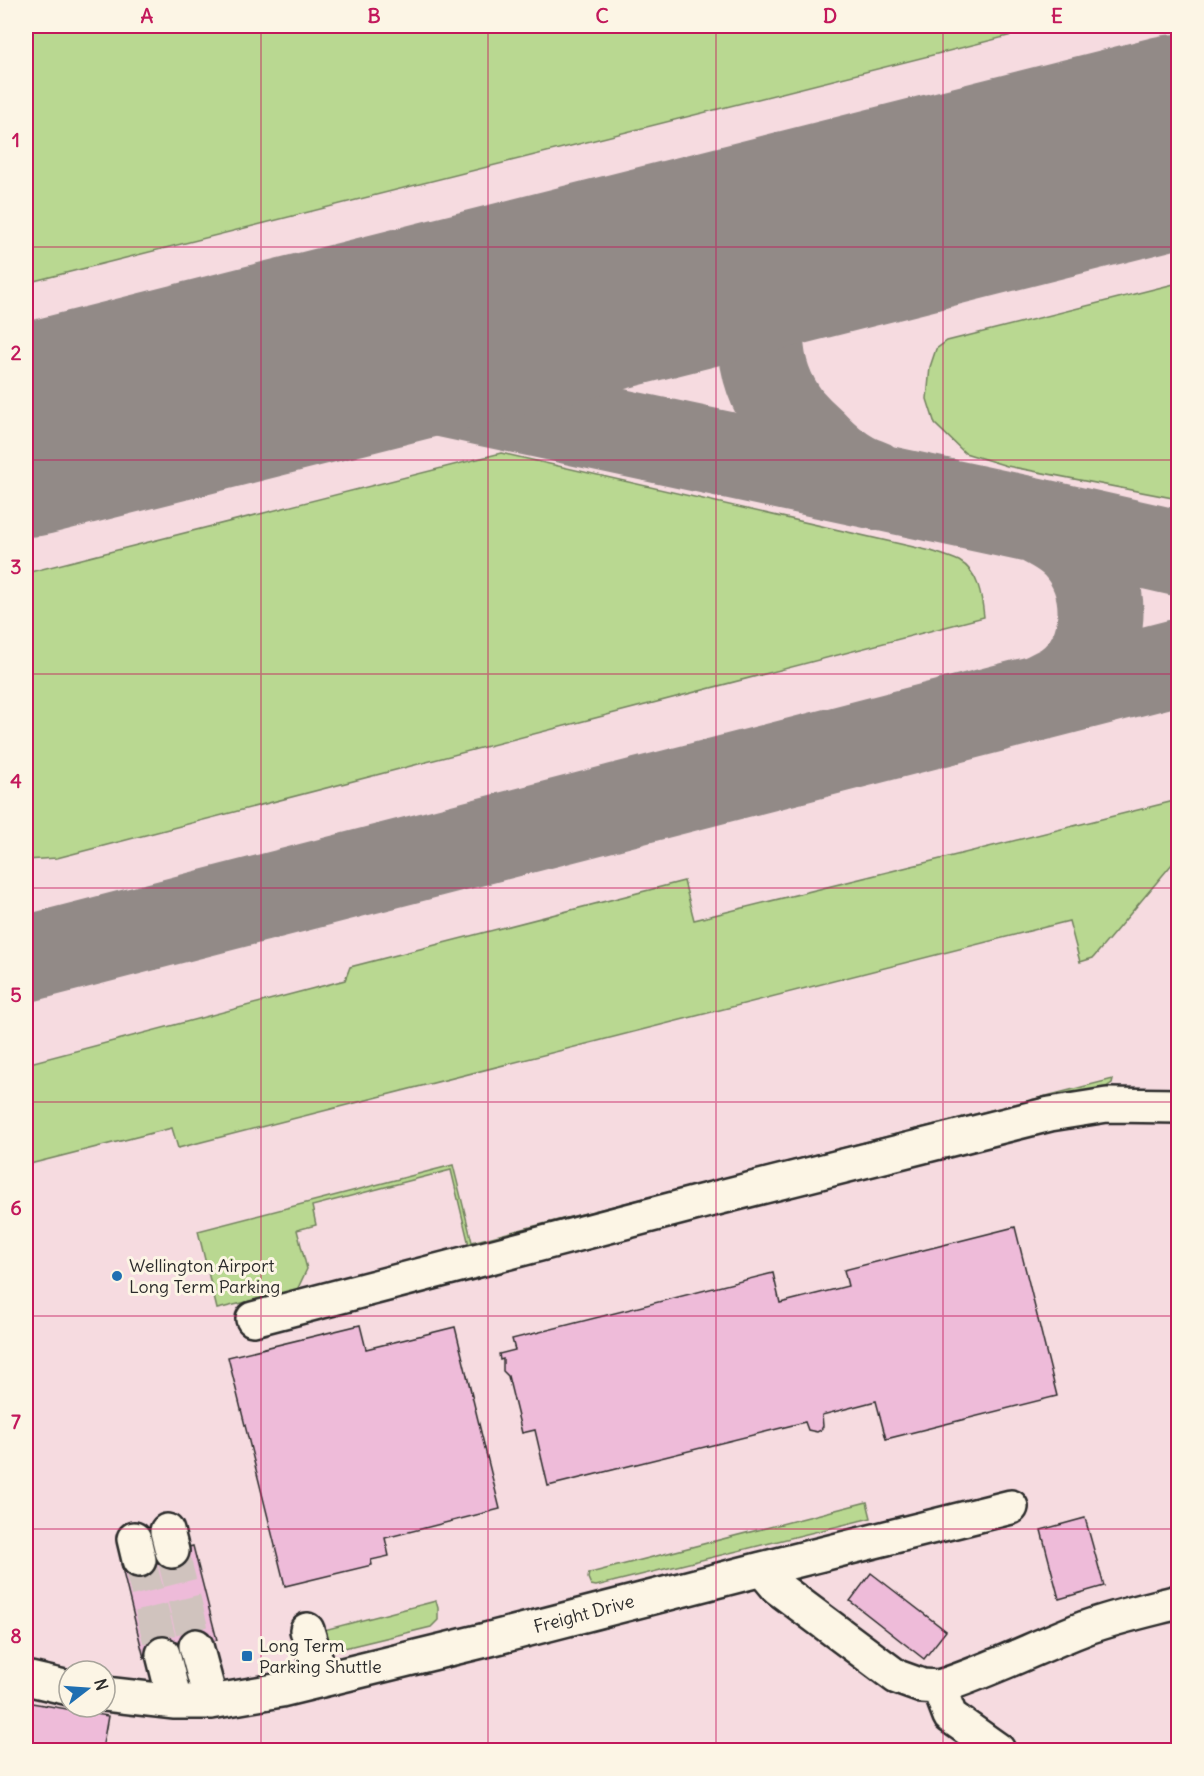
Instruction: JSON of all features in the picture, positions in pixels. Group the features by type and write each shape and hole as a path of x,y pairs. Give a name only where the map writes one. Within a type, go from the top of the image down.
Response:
{"street":[{"path":"253,1319 708,1200 1050,1114 1107,1106 1179,1106"},
{"name":"Freight Drive","path":"117,1695 175,1702 211,1702 280,1690 1011,1507"},
{"path":"762,1569 778,1588 897,1677 922,1686 939,1687 1086,1628 1179,1602"},
{"path":"307,1630 322,1680"},
{"path":"196,1646 211,1702"},
{"path":"163,1654 175,1702"},
{"path":"26,1678 57,1685"},
{"path":"939,1687 950,1716 998,1750"}],"shaded area":[{"path":"26,26 1178,26 1178,1750 26,1750"}],"green space":[{"path":"26,26 1048,26 26,283"},
{"path":"1178,283 1178,499 1007,466 965,453 935,424 927,399 930,367 936,349 947,341"},
{"path":"501,453 931,551 959,561 971,572 978,586 984,617 57,858 26,860 26,573"},
{"path":"1178,800 1178,857 1093,958 1080,962 1069,921 178,1148 172,1128 26,1165 26,1064 345,980 350,967 684,881 694,920"},
{"path":"1113,1079 1112,1083 1103,1089 469,1245 451,1170 312,1206 316,1225 297,1230 307,1269 297,1290 217,1309 198,1231 453,1165 472,1242"},
{"path":"867,1502 871,1518 596,1586 591,1585 588,1578 589,1573"},
{"path":"436,1601 438,1620 431,1627 336,1650 330,1649 321,1642 324,1630"}],"building":[{"path":"1015,1227 1057,1396 886,1439 876,1401 822,1415 823,1426 817,1432 808,1430 805,1422 548,1486 535,1430 522,1433 508,1376 503,1371 503,1359 500,1360 499,1354 515,1350 512,1339 773,1273 780,1303 848,1286 844,1270"},
{"path":"360,1325 366,1349 455,1327 500,1509 385,1538 389,1556 371,1560 372,1565 285,1586 228,1357"},
{"path":"1085,1518 1104,1586 1059,1599 1041,1530"},
{"path":"193,1546 217,1640 144,1658 121,1564"},
{"path":"871,1573 946,1631 924,1659 850,1601"},
{"path":"26,1702 57,1707 57,1719 107,1719 102,1750 26,1750"}],"taxiway":[{"path":"856,221 809,244 786,264 767,301 762,320 761,340 768,380 788,417 838,465 870,482"},
{"path":"176,393 267,379 327,377 395,384 1178,553"},
{"path":"1037,521 1053,529 1076,547 1087,562 1100,598 1098,636 1091,654 1081,670 1067,683 1039,698"},
{"path":"26,959 1178,662"}],"runway":[{"path":"26,431 1178,140"}],"tunnel":[{"path":"172,1551 196,1646"},
{"path":"139,1560 163,1654"}],"place":[{"name":"Wellington Airport Long Term Parking","path":"117,1276"},
{"name":"Long Term Parking Shuttle","path":"247,1656"}]}
